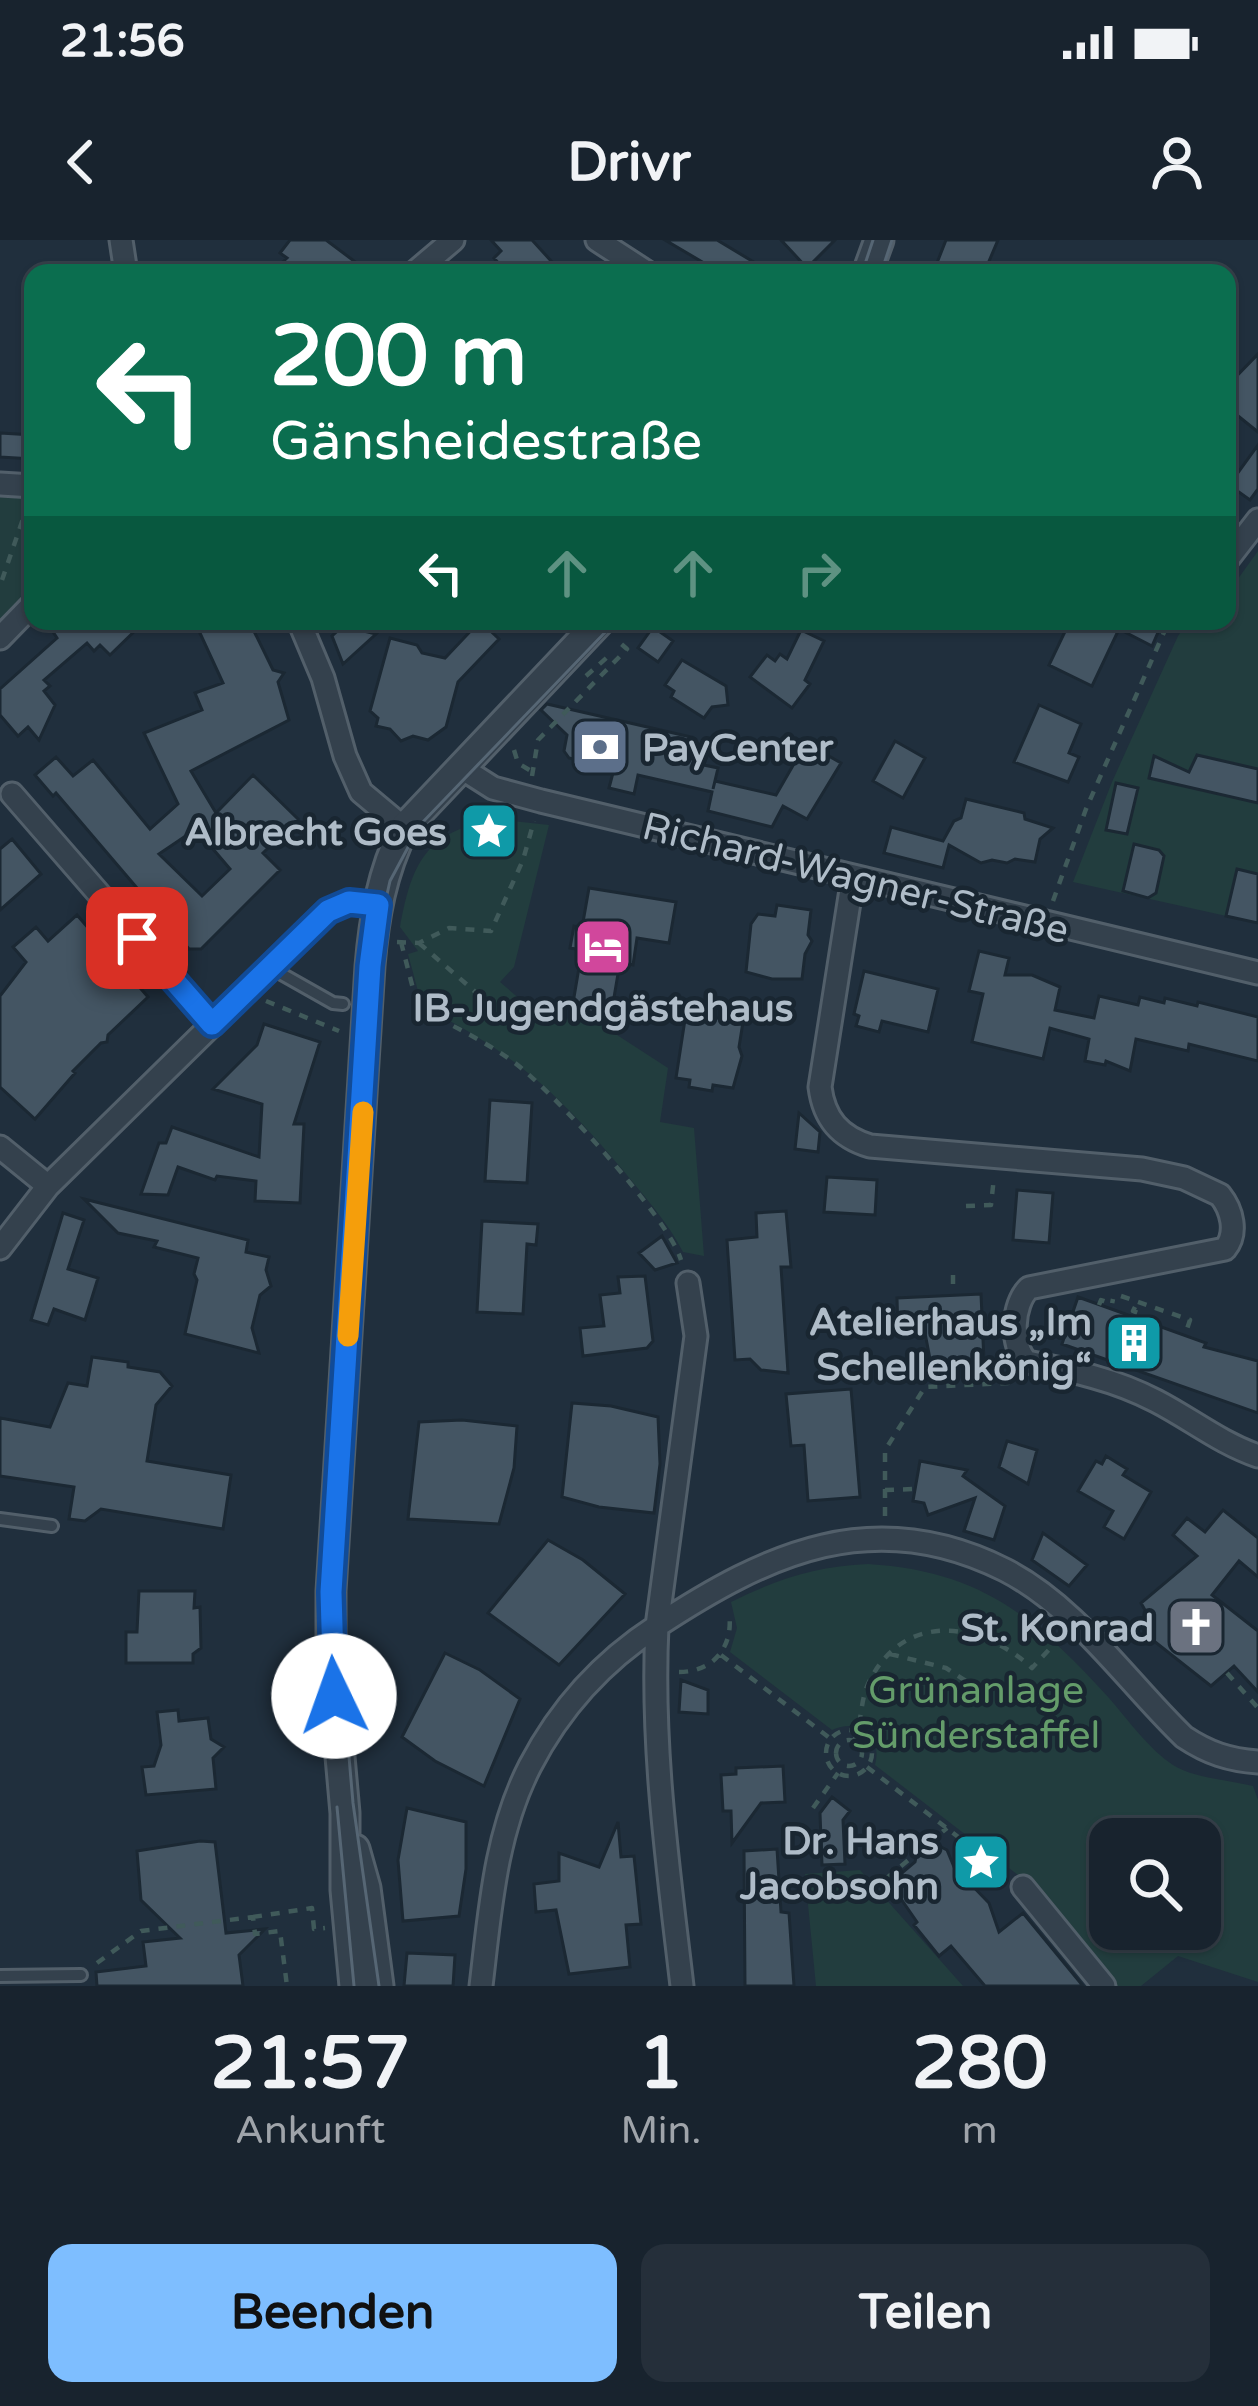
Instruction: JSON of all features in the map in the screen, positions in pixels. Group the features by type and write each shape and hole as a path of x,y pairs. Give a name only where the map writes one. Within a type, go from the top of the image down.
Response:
{"street":[{"path":"425,264 453,240"},
{"path":"597,240 634,264"},
{"path":"1236,548 1258,520"},
{"path":"0,638 24,613"},
{"path":"303,630 361,792 404,828"},
{"path":"354,1986 331,1608 372,939 378,905 388,861 404,828 460,767 609,645"},
{"name":"Richard-Wagner-Straße","path":"460,767 494,788 541,801 1258,973"},
{"path":"12,794 212,1024"},
{"path":"853,877 820,1088 827,1114 845,1135 871,1146 1142,1169 1184,1178 1220,1195 1232,1220 1233,1237 1226,1249 1029,1288 1017,1304 1017,1346 1028,1362 1073,1369 1130,1388 1225,1443 1258,1456"},
{"path":"0,1248 48,1186 328,911 349,902 378,905"},
{"path":"0,1147 48,1186"},
{"path":"682,1986 656,1773 657,1626 696,1336 688,1283"},
{"path":"481,1986 495,1871 527,1772 556,1722 619,1651 718,1586 803,1550 886,1540 934,1546 1005,1570 1052,1600 1194,1744 1232,1760 1258,1762"},
{"path":"345,1813 366,1888 379,1986"},
{"path":"1023,1887 1104,1986"}],"lane":[{"path":"271,968 343,1004"},
{"path":"0,1519 52,1526"},
{"path":"0,1976 81,1975"}],"path":[{"path":"922,264 924,256"},
{"path":"2,580 10,547 24,520"},
{"path":"1045,923 1086,809 1165,630"},
{"path":"609,645 627,649"},
{"path":"589,677 609,645"},
{"path":"372,939 419,943 449,928 491,931 523,860 541,801 531,771 538,740 609,645"},
{"path":"514,751 518,763 531,771"},
{"path":"401,942 418,1008 483,1042 545,1089 637,1194 680,1256"},
{"path":"419,943 479,996"},
{"path":"244,992 341,1032"},
{"path":"966,1206 991,1205 995,1156"},
{"path":"953,1275 953,1288"},
{"path":"1099,1305 1101,1300 1112,1304 1114,1296 1147,1305 1190,1320 1185,1335"},
{"path":"1142,1320 1143,1315 1133,1311 1135,1307 1145,1310 1147,1305"},
{"path":"915,1489 885,1490 885,1450 926,1388 1008,1383"},
{"path":"674,1671 703,1668 721,1654 730,1628 725,1604"},
{"path":"854,1742 864,1692 874,1671 890,1654 925,1634 966,1630 1004,1645 1032,1668 1057,1642"},
{"path":"721,1654 831,1739"},
{"path":"890,1654 946,1668 989,1696"},
{"path":"1227,1673 1258,1708"},
{"path":"841,1732 858,1732 870,1745 867,1767 852,1776 837,1772 826,1756 831,1739 841,1732"},
{"path":"854,1742 862,1752 860,1761 851,1766 836,1755 839,1745 854,1742"},
{"path":"813,1808 842,1763"},
{"path":"867,1767 1023,1887"},
{"path":"889,1891 882,1882 947,1828"},
{"path":"81,1975 141,1931 312,1908 314,1929 324,1928"},
{"path":"254,1917 255,1934 280,1931 287,1986"}],"green space":[{"path":"0,484 24,485 24,613 0,638"},
{"path":"1258,551 1258,923 1073,882 1178,636 1182,630 1236,630 1236,582"},
{"path":"494,819 549,825 514,967 500,982 536,1013 600,1024 668,1068 660,1122 694,1128 704,1256 683,1252 663,1219 554,1095 483,1041 422,1006 408,954 418,951 400,927 410,885 437,842"},
{"name":"Grünanlage Sünderstaffel","path":"868,1564 908,1568 975,1588 1057,1644 1173,1765 1253,1786 1258,1800 1258,1982 1178,1956 1141,1986 1111,1986 1027,1882 875,1765 875,1745 867,1732 851,1726 832,1730 730,1652 737,1628 731,1602 798,1575"},
{"path":"860,1870 963,1986 816,1986 805,1874"}],"building":[{"path":"290,240 326,240 358,264 281,264 287,258 280,253"},
{"path":"491,240 532,240 554,264 499,264 494,258 501,251"},
{"path":"665,240 717,240 757,264 706,264"},
{"path":"781,240 835,240 811,264 803,264"},
{"path":"946,240 998,240 988,264 937,264"},
{"path":"1258,354 1258,432 1236,414 1236,377"},
{"path":"0,433 24,434 24,458 0,457"},
{"path":"1258,445 1258,489 1250,500 1236,490 1236,475"},
{"path":"52,630 136,630 110,655 100,645 94,651 87,643 44,680 50,686 44,691 55,705 39,740 28,727 18,736 0,715 0,689 57,638"},
{"path":"253,630 273,670 284,673 278,682 289,720 191,771 216,813 253,775 298,819 263,853 280,870 201,949 189,949 56,793 53,796 35,775 56,757 73,776 93,760 150,829 178,804 144,733 202,710 195,693 223,683 199,631","holes":["196,829 230,869 202,896 159,854"]},
{"path":"339,630 376,634 343,664 332,636"},
{"path":"471,630 490,630 499,639 458,682 446,727 428,740 413,736 401,741 390,729 376,726 378,718 370,711 390,638 445,658"},
{"path":"651,630 673,641 658,662 638,648"},
{"path":"801,630 824,641 805,680 810,684 792,708 750,677 767,655 775,661 780,654 787,659"},
{"path":"1066,630 1119,630 1092,686 1049,665"},
{"path":"1121,630 1159,630 1152,646"},
{"path":"682,660 726,686 728,705 712,707 704,718 671,697 674,691 665,685"},
{"path":"547,704 691,737 687,743 708,748 704,765 718,768 713,789 715,781 776,795 806,743 841,763 807,819 783,806 772,827 708,811 712,792 638,775 634,794 609,788 614,769 569,758 564,751 567,735 541,710"},
{"path":"1039,705 1081,724 1069,753 1079,757 1068,782 1014,762"},
{"path":"895,741 925,758 903,798 873,781"},
{"path":"1197,755 1258,769 1258,803 1149,778 1154,756 1189,772"},
{"path":"1116,783 1138,788 1127,834 1106,830"},
{"path":"966,799 1024,813 1025,819 1053,828 1040,839 1035,862 981,863 949,845 943,868 884,853 891,827 943,841 954,821 961,818"},
{"path":"12,839 41,874 0,910 0,849"},
{"path":"1134,844 1159,850 1164,856 1156,893 1148,898 1123,891"},
{"path":"1237,869 1258,874 1258,923 1226,916"},
{"name":"IB-Jugendgästehaus","path":"589,888 676,902 669,943 637,938 633,965 620,962 611,1015 572,1009 582,950 570,948 574,926 582,928"},
{"path":"777,905 811,910 808,935 812,941 802,979 772,979 746,972 751,924 758,914 775,916"},
{"path":"77,915 148,997 73,1071 35,1119 0,1087 0,996 26,962 13,947 36,927 48,941"},
{"path":"979,951 1009,958 1005,975 1032,975 1060,987 1055,1010 1094,1018 1099,996 1138,1005 1140,997 1197,1006 1198,1002 1258,1017 1258,1061 1189,1044 1188,1051 1136,1039 1130,1071 1106,1061 1105,1065 1085,1061 1089,1039 1050,1028 1043,1059 972,1042 983,994 969,991"},
{"path":"864,971 938,989 928,1032 882,1021 879,1032 856,1026 859,1016 854,1014"},
{"path":"686,1013 743,1022 742,1056 733,1088 689,1087 690,1080 676,1078"},
{"path":"264,1024 320,1042 294,1124 304,1124 300,1203 255,1201 256,1181 217,1176 215,1180 178,1167 168,1195 141,1194 159,1143 166,1143 172,1127 259,1157 262,1104 213,1089 257,1045"},
{"path":"490,1100 532,1103 527,1183 485,1181"},
{"path":"799,1113 820,1132 818,1152 795,1149"},
{"path":"827,1177 877,1180 875,1215 824,1212"},
{"path":"1017,1190 1053,1193 1049,1243 1013,1240"},
{"path":"84,1199 248,1240 246,1252 269,1257 266,1270 271,1286 260,1295 252,1328 259,1353 185,1334 198,1258 154,1247 157,1241 118,1233"},
{"path":"786,1211 791,1267 781,1267 788,1373 761,1370 750,1359 735,1360 727,1240 757,1237 756,1213"},
{"path":"63,1213 84,1220 68,1269 98,1278 85,1320 54,1309 48,1325 31,1320"},
{"path":"482,1221 538,1224 536,1245 527,1244 523,1314 477,1312"},
{"path":"662,1236 677,1263 655,1270 639,1253"},
{"path":"645,1276 653,1341 647,1348 583,1356 580,1328 604,1326 600,1295 620,1293 618,1277"},
{"path":"981,1294 984,1362 931,1364 925,1333 898,1334 897,1298"},
{"name":"Atelierhaus „Im Schellenkönig“","path":"1078,1297 1206,1343 1204,1347 1258,1361 1258,1413 1062,1344"},
{"path":"92,1357 160,1372 172,1386 156,1405 147,1461 231,1475 223,1529 101,1509 85,1521 69,1519 74,1487 0,1476 0,1418 50,1427 68,1383 87,1386"},
{"path":"851,1389 860,1497 808,1501 804,1445 791,1446 786,1394"},
{"path":"572,1403 658,1417 660,1464 654,1513 562,1497"},
{"path":"462,1420 517,1426 514,1468 499,1524 408,1519 419,1422"},
{"path":"1007,1441 1037,1450 1028,1484 999,1467"},
{"path":"1106,1456 1127,1469 1123,1475 1151,1492 1124,1539 1104,1527 1113,1511 1078,1491 1096,1461 1102,1464"},
{"path":"920,1461 967,1470 963,1476 1005,1506 994,1540 964,1531 975,1498 928,1515 924,1503 913,1501"},
{"path":"1223,1510 1258,1538 1258,1577 1239,1561 1212,1595 1258,1631 1258,1692 1234,1666 1211,1686 1145,1634 1154,1626 1141,1603 1197,1556 1173,1535 1187,1518 1205,1532"},
{"path":"1043,1533 1087,1565 1069,1586 1032,1560"},
{"path":"548,1540 583,1560 625,1594 559,1665 488,1613"},
{"path":"139,1591 195,1591 201,1648 193,1654 193,1663 126,1663 126,1632 137,1632"},
{"path":"445,1653 480,1670 520,1699 484,1786 435,1761 402,1737"},
{"path":"681,1680 708,1690 708,1714 679,1712"},
{"path":"178,1710 179,1721 208,1718 211,1739 224,1747 213,1758 216,1789 146,1795 142,1767 154,1766 161,1745 157,1712"},
{"path":"783,1766 785,1802 761,1803 732,1843 731,1811 723,1811 721,1775 736,1774 736,1768"},
{"path":"832,1797 850,1811 843,1820 845,1864 822,1865 820,1813"},
{"path":"407,1808 466,1822 459,1916 403,1921 398,1860"},
{"path":"618,1822 621,1857 634,1856 641,1924 626,1925 630,1967 569,1974 556,1910 536,1912 534,1884 559,1881 559,1853 599,1867"},
{"path":"215,1842 226,1933 265,1929 239,1955 243,1986 97,1986 96,1972 146,1966 143,1942 180,1938 141,1900 137,1851"},
{"path":"937,1845 947,1850 954,1867 989,1903 999,1932 1023,1913 1083,1986 985,1986 951,1946 939,1956 890,1883 915,1862 917,1853"},
{"path":"777,1849 781,1912 789,1913 794,1986 745,1986 744,1851"},
{"path":"407,1953 455,1955 453,1986 404,1986"}],"tram line":[{"path":"865,264 873,240"},
{"path":"884,264 892,240"},
{"path":"379,1986 353,1803 338,1629 377,939 390,881 420,825 607,630"},
{"path":"337,1807 354,1986"}],"slow traffic":[{"path":"348,1336 363,1112"}],"place":[{"name":"PayCenter","path":"600,747"},
{"name":"Albrecht Goes","path":"489,831"},
{"name":"IB-Jugendgästehaus","path":"603,947"},
{"name":"Atelierhaus „Im Schellenkönig“","path":"1134,1343"},
{"name":"St. Konrad","path":"1196,1627"},
{"name":"Dr. Hans Jacobsohn","path":"981,1862"}],"route":[{"path":"137,938 212,1024 328,911 349,902 378,905 370,966 331,1592 334,1696"}]}
